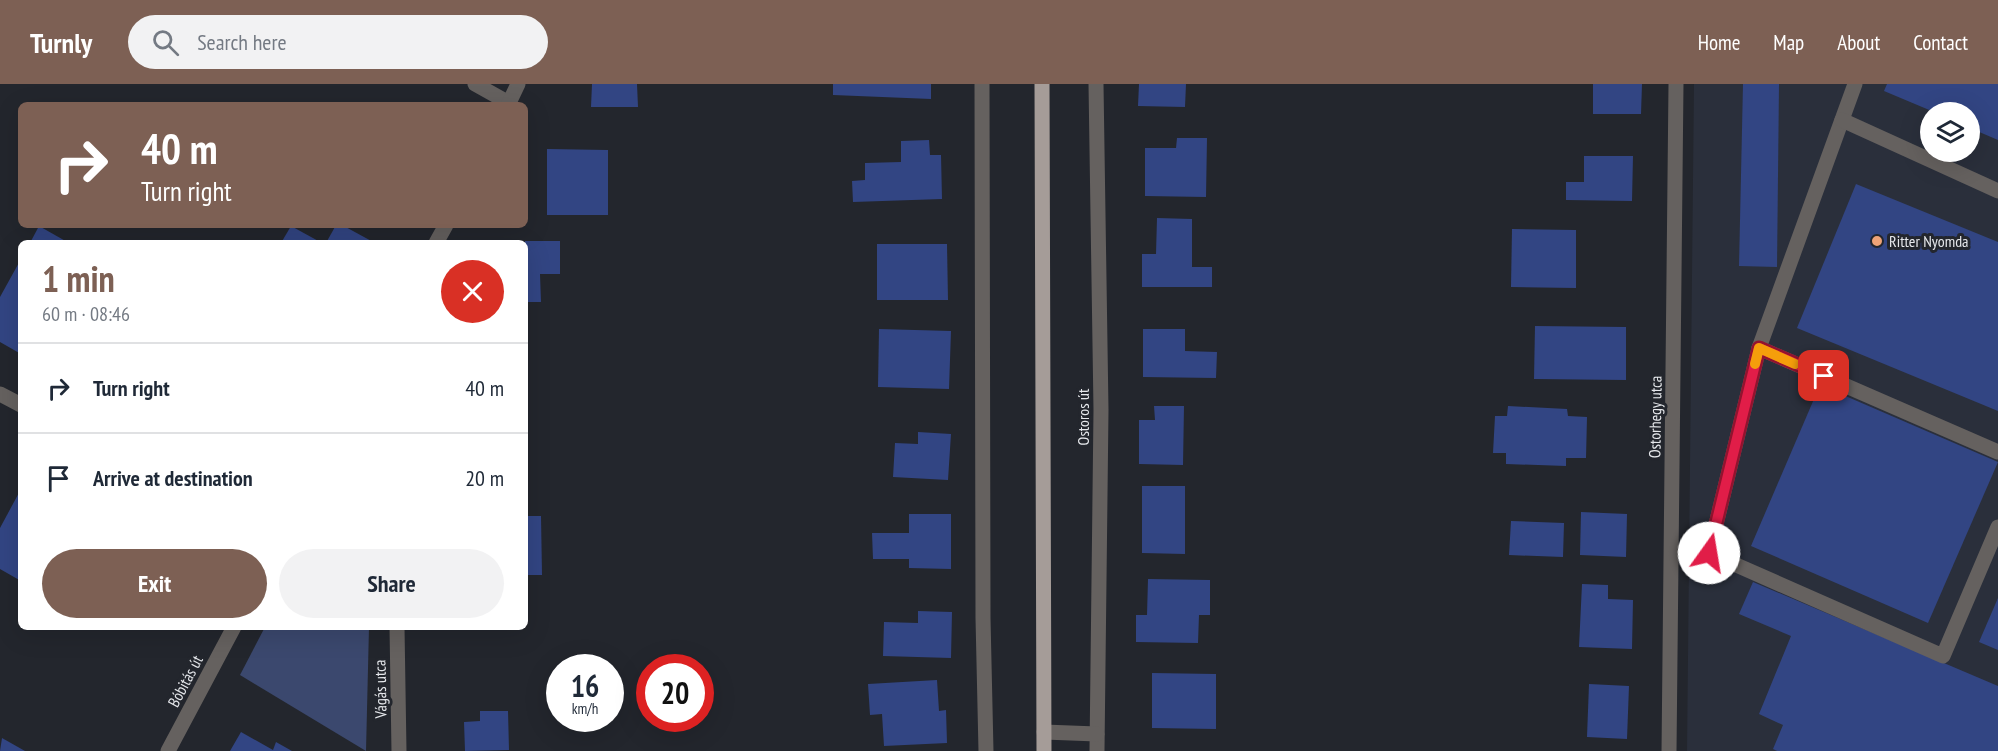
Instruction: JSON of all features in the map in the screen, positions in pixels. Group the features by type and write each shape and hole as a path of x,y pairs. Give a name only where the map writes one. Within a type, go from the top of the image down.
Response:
{"main road":[{"path":"1042,84 1044,751"}],"street":[{"path":"475,84 506,102"},
{"path":"510,102 518,84"},
{"path":"982,84 983,618 986,751"},
{"name":"Ostoros út","path":"1096,84 1101,410 1097,751"},
{"name":"Ostorhegy utca","path":"1669,751 1676,84"},
{"path":"1855,84 1759,348 1709,553 1943,656 1998,526"},
{"path":"1842,120 1998,191"},
{"path":"1759,348 1998,452"},
{"path":"0,394 18,403"},
{"name":"Bóbitás út","path":"168,751 232,630"},
{"name":"Vágás utca","path":"397,630 399,751"},
{"path":"1044,732 1097,734"}],"shaded area":[{"path":"1694,84 1998,84 1998,751 1687,751"},
{"path":"263,630 369,630 366,751 240,675"}],"building":[{"path":"592,84 637,84 638,107 591,107"},
{"path":"833,84 931,84 931,99 833,95"},
{"path":"1139,84 1186,84 1185,107 1138,106"},
{"path":"1593,84 1642,84 1641,114 1593,114"},
{"path":"1743,84 1779,84 1777,267 1739,266"},
{"path":"1887,84 1998,84 1998,140 1980,132 1980,102 1920,102 1920,106 1884,91"},
{"path":"1177,138 1207,138 1206,197 1145,196 1145,148 1176,148"},
{"path":"929,140 930,155 941,155 942,199 853,202 852,181 865,180 865,163 901,162 901,141"},
{"path":"547,149 608,150 608,215 547,215"},
{"path":"1584,156 1633,156 1632,201 1566,200 1566,182 1584,182"},
{"path":"1856,184 1998,242 1998,411 1797,328"},
{"path":"1157,218 1192,219 1192,267 1212,267 1212,287 1142,287 1142,254 1156,254"},
{"path":"38,228 43,228 64,240 32,240"},
{"path":"290,228 295,228 317,240 283,240"},
{"path":"334,228 348,228 370,240 328,240"},
{"path":"1512,229 1576,230 1576,288 1511,287"},
{"path":"528,241 560,241 560,274 540,274 541,302 528,302"},
{"path":"877,244 947,244 948,300 877,300"},
{"path":"18,264 18,352 0,342 0,297"},
{"path":"1535,326 1626,327 1626,380 1534,379"},
{"path":"879,329 951,331 949,389 878,387"},
{"path":"1143,329 1185,329 1185,351 1217,352 1216,378 1143,377"},
{"path":"1820,385 1998,462 1928,623 1751,546"},
{"path":"1154,406 1184,406 1183,465 1139,464 1139,420 1155,420"},
{"path":"1508,406 1567,409 1568,416 1587,417 1586,458 1566,458 1566,466 1506,464 1506,453 1493,453 1495,416 1507,416"},
{"path":"918,432 951,434 948,480 893,477 895,443 918,444"},
{"path":"1142,486 1185,486 1185,554 1142,553"},
{"path":"18,495 18,579 0,569 0,528"},
{"path":"1581,512 1627,514 1626,557 1580,555"},
{"path":"909,514 951,514 951,569 909,568 909,559 873,559 872,533 909,533"},
{"path":"528,516 541,516 542,575 528,575"},
{"path":"1511,521 1564,523 1563,557 1509,555"},
{"path":"1148,579 1210,580 1210,615 1199,615 1198,643 1136,642 1136,615 1147,615"},
{"path":"1753,582 1998,686 1998,751 1777,751 1773,749 1783,725 1759,714 1791,636 1739,614"},
{"path":"1582,584 1608,585 1608,599 1633,600 1632,649 1579,647"},
{"path":"1998,598 1998,650 1979,642"},
{"path":"918,611 952,612 951,658 883,656 884,622 918,623"},
{"path":"1152,673 1216,674 1216,729 1152,728"},
{"path":"937,680 939,711 946,710 947,743 884,746 882,714 870,715 868,684"},
{"path":"1589,684 1629,686 1627,739 1587,737"},
{"path":"480,711 508,711 509,750 465,751 464,722 480,721"},
{"path":"241,732 273,750 276,742 292,751 230,751"},
{"path":"2,738 25,751 0,751"}],"slow traffic":[{"path":"1755,364 1759,348 1795,364"}],"place":[{"name":"Ritter Nyomda","path":"1877,241"}],"route":[{"path":"1709,553 1759,348 1824,376"}]}
